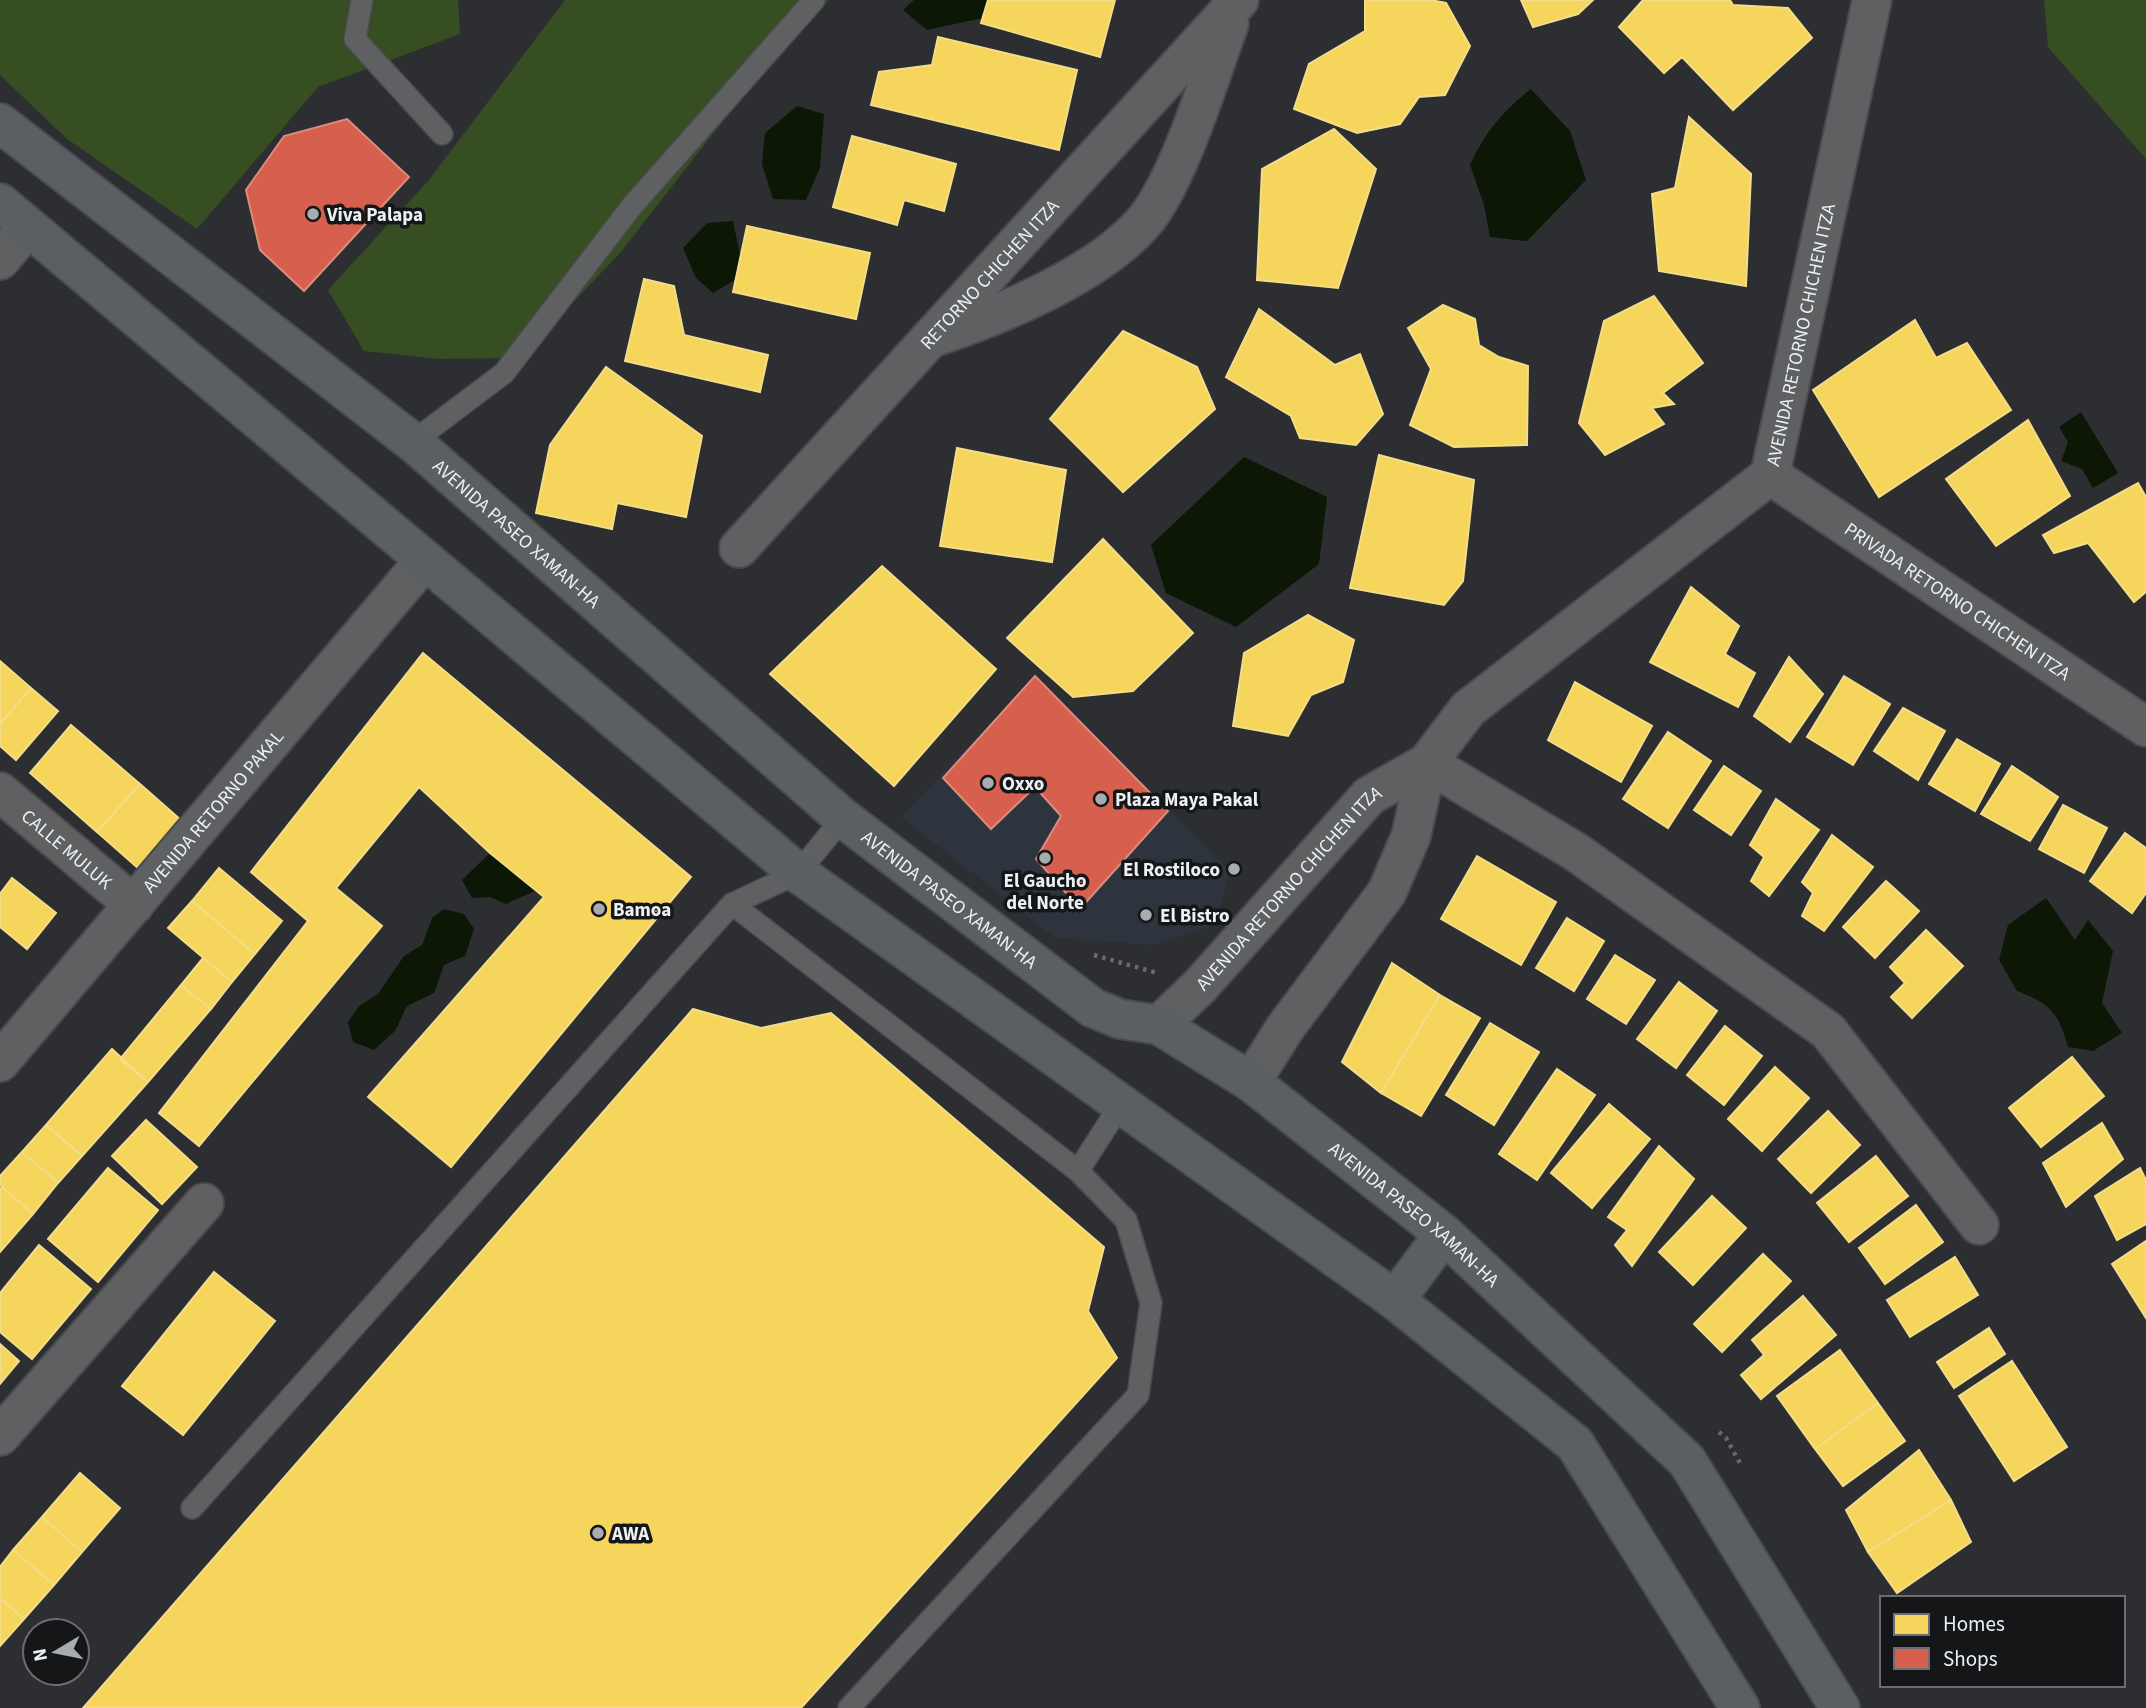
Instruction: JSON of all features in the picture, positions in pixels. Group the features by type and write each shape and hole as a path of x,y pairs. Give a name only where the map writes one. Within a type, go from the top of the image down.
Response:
{"main road":[{"name":"AVENIDA PASEO XAMAN-HA","path":"0,123 415,444 843,818 1093,1008 1120,1019 1158,1025 1251,1082 1444,1234 1687,1461 1840,1708"},
{"path":"14,215 798,873 1395,1300 1575,1444 1740,1708"},
{"path":"1395,1300 1444,1234"}],"street":[{"name":"AVENIDA RETORNO CHICHEN ITZA","path":"1158,1025 1200,985 1369,796 1427,763 1468,709 1770,475 1872,0"},
{"name":"RETORNO CHICHEN ITZA","path":"739,548 1238,1"},
{"path":"933,337 992,318 1102,259 1143,224 1172,175 1238,1"},
{"path":"0,260 14,215"},
{"name":"PRIVADA RETORNO CHICHEN ITZA","path":"1770,475 2146,726"},
{"name":"AVENIDA RETORNO PAKAL","path":"0,1062 425,561"},
{"name":"AVENIDA RETORNO CHICHEN ITZA","path":"1251,1082 1285,1028 1387,892 1411,836 1427,763"},
{"path":"1427,763 1576,852 1828,1031 1979,1225"},
{"name":"CALLE MULUK","path":"0,792 134,905"},
{"path":"0,1436 204,1203"}],"lane":[{"path":"362,0 355,38 442,134"},
{"path":"415,444 427,431 504,373 632,206 814,0"},
{"path":"192,1508 732,904 798,873 843,818"},
{"path":"732,904 1077,1171 1126,1220 1151,1303 1138,1395 849,1708"},
{"path":"1077,1171 1121,1104"}],"shaded area":[{"path":"914,0 988,0 983,18 927,30 903,10"},
{"path":"1531,89 1570,131 1586,180 1527,241 1490,237 1484,205 1470,165 1495,123"},
{"path":"797,106 824,114 820,168 806,200 773,199 762,164 765,133"},
{"path":"733,221 740,255 735,280 713,293 696,278 683,248 707,223"},
{"path":"2081,412 2118,473 2093,488 2082,469 2061,461 2068,442 2059,427"},
{"path":"1244,457 1327,497 1319,564 1236,627 1166,593 1151,545"},
{"path":"1035,676 1230,871 1217,925 1153,945 1055,938 901,817"},
{"path":"490,853 537,890 506,904 490,897 472,898 462,880"},
{"path":"2046,898 2075,940 2088,920 2113,951 2102,1003 2122,1033 2093,1051 2068,1047 2061,1025 2052,1011 2038,1000 2017,991 1999,960 2008,925"},
{"path":"444,909 464,914 474,929 465,956 444,965 434,993 407,1006 395,1031 374,1050 353,1042 348,1022 359,1006 378,994 404,956 422,945 432,918"}],"green space":[{"path":"0,0 458,0 460,34 318,87 197,229 67,139 0,75"},
{"path":"565,0 829,0 754,81 620,253 520,358 439,359 364,351 328,290 428,181"},
{"path":"2044,0 2146,0 2146,159 2048,47"}],"building: Homes":[{"path":"988,0 1115,0 1100,57 981,23"},
{"path":"1365,0 1431,0 1446,3 1470,46 1445,95 1419,97 1400,124 1357,133 1294,109 1309,64 1365,31"},
{"path":"1521,0 1593,0 1578,14 1533,27"},
{"path":"1643,0 1730,0 1733,5 1788,8 1812,38 1733,110 1682,57 1664,73 1619,27"},
{"path":"938,37 1077,70 1059,150 871,105 879,72 932,65"},
{"path":"1689,117 1751,174 1746,286 1659,271 1652,194 1675,188"},
{"path":"1334,129 1376,169 1338,288 1257,280 1262,169"},
{"path":"852,136 956,164 944,211 904,200 897,225 833,207"},
{"path":"747,226 870,253 856,319 733,292"},
{"path":"644,279 674,286 684,335 768,355 760,392 625,361"},
{"path":"1654,296 1703,363 1663,393 1674,404 1652,408 1664,424 1605,455 1579,423 1604,321"},
{"path":"1443,305 1475,319 1479,345 1499,357 1528,366 1527,445 1454,447 1410,425 1431,369 1408,328"},
{"path":"1259,309 1335,365 1360,354 1383,414 1356,445 1300,438 1291,416 1226,377"},
{"path":"1915,320 1936,358 1967,343 2011,410 1879,497 1813,390"},
{"path":"1123,331 1197,367 1215,409 1123,492 1050,419"},
{"path":"606,367 702,436 686,517 617,503 612,529 536,513 550,445"},
{"path":"2028,420 2070,496 1996,546 1946,479"},
{"path":"957,448 1066,470 1052,562 940,546"},
{"path":"1379,455 1474,480 1463,581 1444,605 1350,588"},
{"path":"2138,483 2146,497 2146,592 2134,602 2088,543 2054,553 2043,535"},
{"path":"1103,539 1193,633 1133,691 1073,697 1007,638"},
{"path":"882,566 996,669 894,786 770,674"},
{"path":"1691,587 1739,626 1725,654 1755,673 1738,707 1650,662"},
{"path":"1308,615 1354,640 1343,682 1311,695 1288,736 1233,726 1244,653"},
{"name":"Bamoa","path":"423,653 691,877 451,1167 368,1097 544,897 490,853 419,787 336,888 382,926 199,1146 159,1113 308,921 251,872"},
{"path":"1789,657 1823,694 1790,742 1754,716"},
{"path":"0,661 31,688 0,724"},
{"path":"1844,676 1890,704 1853,765 1807,737"},
{"path":"1575,682 1652,726 1621,782 1548,740"},
{"path":"31,688 58,711 16,760 0,746 0,724"},
{"path":"1903,708 1945,731 1918,780 1874,751"},
{"path":"71,725 140,784 97,832 30,773"},
{"path":"1668,732 1711,761 1668,828 1623,799"},
{"path":"1957,739 2000,764 1975,811 1929,784"},
{"path":"1724,766 1761,791 1731,835 1694,810"},
{"path":"2012,766 2058,797 2030,841 1981,814"},
{"path":"140,784 181,820 138,868 97,832"},
{"path":"1776,799 1819,830 1769,896 1751,881 1764,857 1750,845"},
{"path":"2063,805 2107,828 2084,873 2039,849"},
{"path":"2125,833 2146,848 2146,893 2132,913 2090,881"},
{"path":"1832,835 1873,867 1824,931 1802,916 1813,893 1802,882"},
{"path":"1477,856 1556,902 1521,965 1441,919"},
{"path":"219,868 282,921 255,954 192,901"},
{"path":"12,878 56,913 27,949 0,927 0,894"},
{"path":"1886,881 1919,911 1875,958 1843,927"},
{"path":"192,901 255,954 232,982 168,928"},
{"path":"1567,918 1604,941 1574,991 1536,968"},
{"path":"1926,930 1963,966 1912,1018 1891,997 1905,983 1890,967"},
{"path":"1615,955 1655,980 1626,1024 1587,999"},
{"path":"203,958 232,982 211,1009 181,985"},
{"path":"1392,963 1440,995 1381,1093 1342,1062"},
{"path":"1679,982 1717,1011 1676,1068 1637,1039"},
{"path":"181,985 211,1009 148,1082 120,1059"},
{"path":"1440,995 1480,1018 1421,1116 1381,1093"},
{"name":"AWA","path":"693,1009 761,1028 831,1013 1104,1247 1088,1311 1117,1358 801,1708 83,1708"},
{"path":"1490,1023 1539,1052 1494,1125 1446,1095"},
{"path":"1725,1026 1762,1056 1724,1105 1687,1075"},
{"path":"112,1049 148,1082 82,1156 46,1125"},
{"path":"2072,1057 2104,1096 2041,1147 2009,1108"},
{"path":"1775,1067 1809,1098 1762,1151 1728,1119"},
{"path":"1557,1069 1595,1095 1537,1180 1499,1154"},
{"path":"1609,1104 1650,1139 1592,1208 1551,1173"},
{"path":"1828,1111 1860,1145 1811,1193 1778,1159"},
{"path":"146,1120 197,1167 162,1204 112,1156"},
{"path":"2102,1123 2123,1159 2066,1207 2043,1163"},
{"path":"46,1125 82,1156 58,1183 22,1152"},
{"path":"1659,1146 1694,1179 1632,1266 1615,1245 1627,1230 1608,1217"},
{"path":"22,1152 58,1183 33,1214 0,1185 0,1176"},
{"path":"1876,1156 1908,1196 1849,1242 1817,1203"},
{"path":"108,1168 158,1210 98,1282 48,1239"},
{"path":"2140,1168 2146,1180 2146,1224 2117,1240 2095,1196"},
{"path":"2,1187 33,1214 0,1252 0,1189"},
{"path":"1712,1196 1746,1228 1693,1285 1659,1252"},
{"path":"1916,1205 1943,1242 1885,1284 1859,1248"},
{"path":"2146,1241 2146,1318 2112,1264"},
{"path":"39,1245 91,1289 32,1359 0,1332 0,1293"},
{"path":"1763,1254 1791,1281 1722,1352 1694,1324"},
{"path":"1955,1257 1978,1295 1910,1337 1887,1300"},
{"path":"214,1272 275,1321 183,1435 122,1386"},
{"path":"1803,1296 1836,1335 1761,1399 1741,1375 1764,1355 1752,1340"},
{"path":"1989,1328 2005,1354 1954,1388 1937,1362"},
{"path":"0,1344 19,1361 0,1384"},
{"path":"1840,1350 1878,1403 1815,1449 1777,1396"},
{"path":"2012,1361 2067,1447 2014,1481 1959,1396"},
{"path":"1878,1403 1905,1441 1843,1486 1815,1449"},
{"path":"1919,1450 1951,1500 1868,1552 1846,1510"},
{"path":"80,1473 120,1508 82,1552 42,1517"},
{"path":"1951,1500 1971,1542 1897,1593 1868,1552"},
{"path":"42,1517 82,1552 54,1585 13,1550"},
{"path":"13,1550 54,1585 26,1617 22,1617 0,1598 0,1567"},
{"path":"0,1598 22,1617 21,1622 0,1646"}],"building: Shops":[{"name":"Viva Palapa","path":"347,119 409,177 304,291 260,250 246,190 284,136"},
{"name":"Plaza Maya Pakal","path":"1035,676 1168,811 1080,909 1036,859 1061,816 1035,787 991,829 943,778"}],"place":[{"name":"Viva Palapa","path":"313,214"},
{"name":"Oxxo","path":"988,783"},
{"name":"Plaza Maya Pakal","path":"1101,799"},
{"name":"El Gaucho del Norte","path":"1045,858"},
{"name":"El Rostiloco","path":"1234,869"},
{"name":"Bamoa","path":"599,909"},
{"name":"El Bistro","path":"1146,915"},
{"name":"AWA","path":"598,1533"}]}
